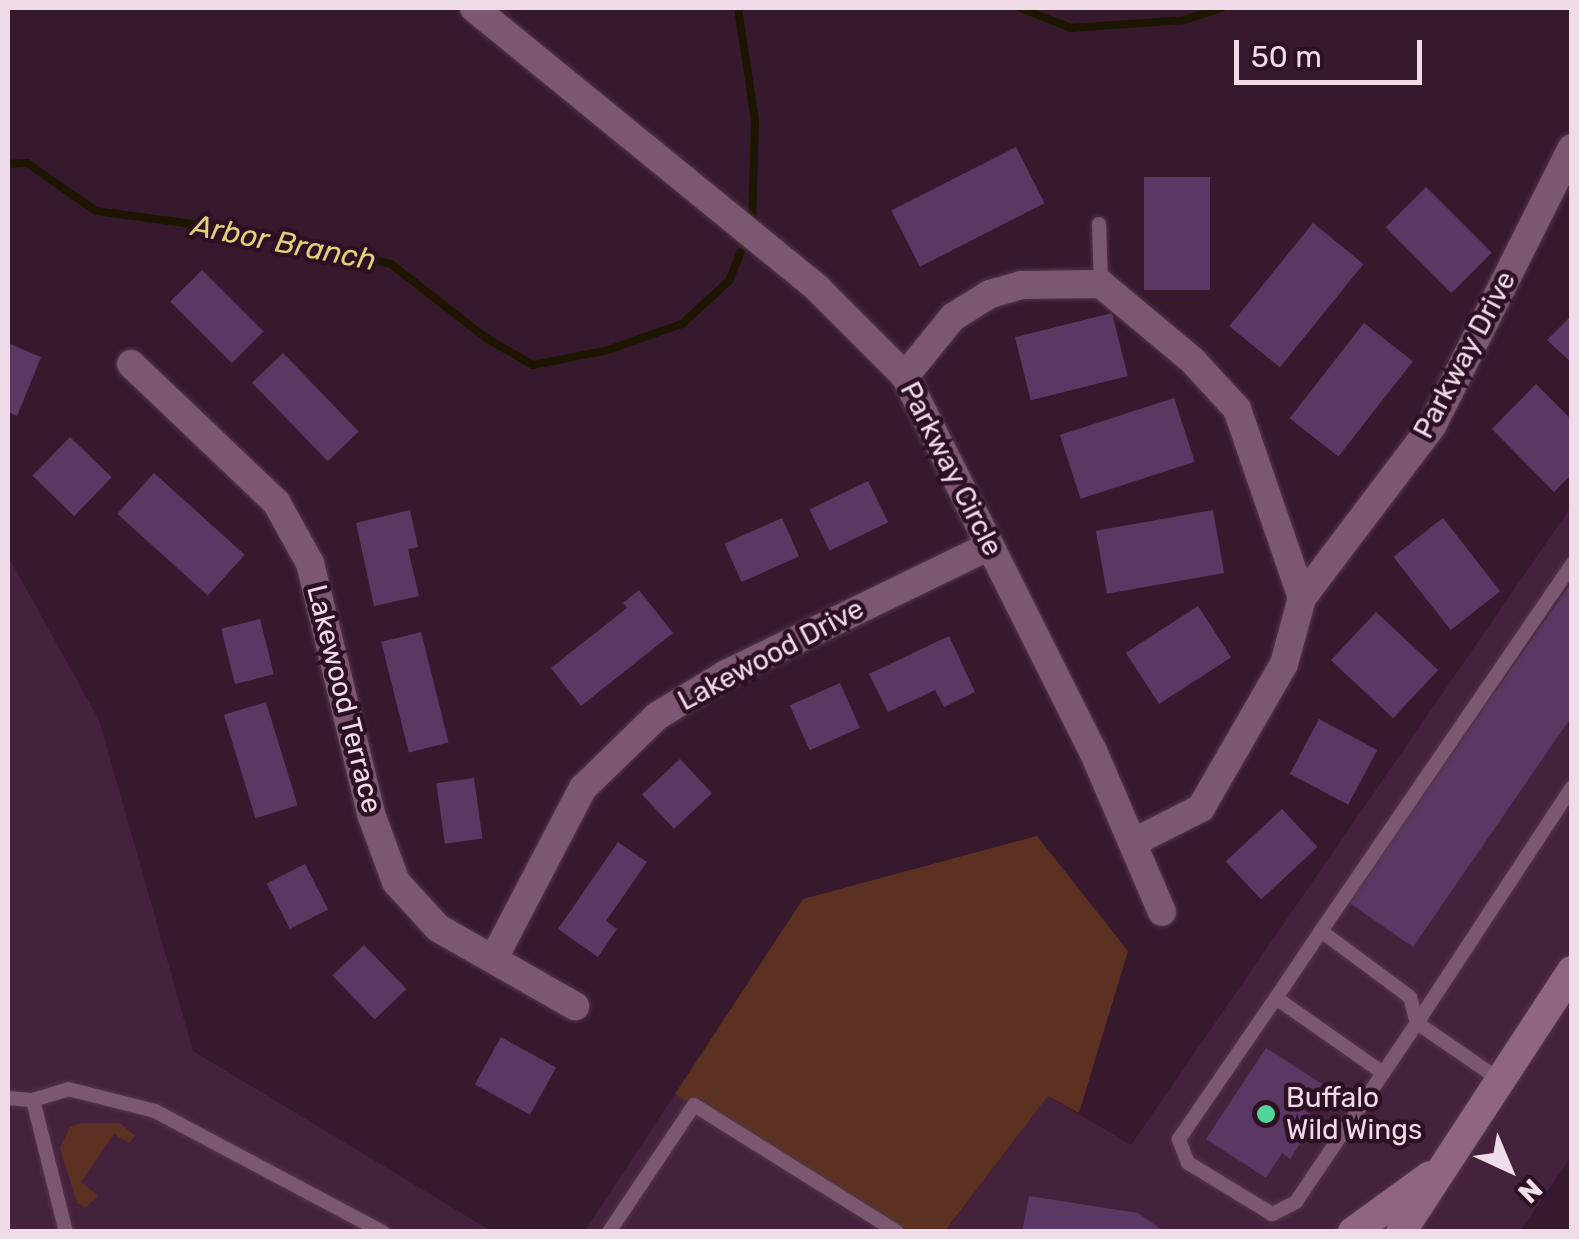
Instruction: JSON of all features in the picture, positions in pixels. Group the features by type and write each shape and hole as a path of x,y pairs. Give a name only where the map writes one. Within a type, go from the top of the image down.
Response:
{"main road":[{"path":"1401,1232 1572,971"},
{"path":"1353,1232 1444,1166"}],"street":[{"name":"Parkway Circle","path":"474,8 818,289 905,376 1136,842 1162,912"},
{"name":"Parkway Drive","path":"1136,842 1201,808 1284,664 1302,598 1432,426 1572,148"},
{"path":"905,376 953,317 990,294 1021,286 1101,284 1192,360 1237,409 1302,598"},
{"name":"Lakewood Terrace","path":"131,364 276,502 310,563 371,814 396,882 438,928 574,1006"},
{"name":"Lakewood Drive","path":"494,958 583,788 657,716 726,674 990,546"}],"lane":[{"path":"1099,224 1101,284"},
{"path":"1572,564 1179,1139 1188,1162 1272,1214 1296,1202 1572,788"},
{"path":"1320,931 1410,996 1418,1023 1500,1080"},
{"path":"1276,998 1383,1073"},
{"path":"8,1098 32,1100 68,1089 155,1111 383,1232"},
{"path":"32,1100 66,1232"},
{"path":"609,1232 694,1106 897,1232"}],"shaded area":[{"path":"1571,507 1571,1157 1520,1231 945,1232 1048,1096 1131,1145"},
{"path":"8,556 99,720 193,1051 491,1231 8,1231"},
{"path":"1037,836 1128,951 1079,1113 1048,1096 945,1231 897,1231 675,1094 803,899"},
{"path":"675,1094 897,1231 584,1232"},
{"path":"80,1123 120,1123 135,1136 129,1143 114,1134 81,1182 98,1196 86,1207 77,1203 60,1148 70,1127"}],"building":[{"path":"1016,147 1045,203 920,267 891,211"},
{"path":"1144,177 1210,177 1210,290 1144,290"},
{"path":"1426,187 1492,253 1451,293 1386,227"},
{"path":"1313,223 1364,264 1280,367 1229,326"},
{"path":"202,270 264,332 232,363 170,302"},
{"path":"1112,313 1128,376 1031,400 1015,337"},
{"path":"1572,315 1572,363 1547,340"},
{"path":"1364,323 1413,361 1338,457 1290,418"},
{"path":"8,343 41,357 17,416 8,412"},
{"path":"283,353 359,431 328,461 252,383"},
{"path":"1536,384 1572,420 1572,474 1554,492 1492,429"},
{"path":"1174,398 1195,462 1081,499 1060,435"},
{"path":"70,437 112,477 74,516 32,476"},
{"path":"154,473 245,555 208,596 117,514"},
{"path":"868,481 888,522 830,551 810,509"},
{"path":"410,510 418,547 408,549 419,596 374,606 356,523"},
{"path":"1213,510 1224,573 1107,594 1096,531"},
{"path":"782,518 799,556 742,582 724,544"},
{"path":"1443,518 1500,591 1451,630 1393,557"},
{"path":"1572,582 1572,716 1413,947 1348,902"},
{"path":"639,590 673,633 581,706 551,668 627,608 623,603"},
{"path":"1198,606 1231,657 1159,704 1126,653"},
{"path":"1376,612 1438,670 1393,718 1331,660"},
{"path":"260,619 274,674 235,684 221,629"},
{"path":"421,632 449,743 409,753 381,642"},
{"path":"949,636 975,692 944,707 935,690 888,712 869,674"},
{"path":"840,683 860,728 810,750 790,705"},
{"path":"266,702 298,805 255,818 224,715"},
{"path":"1319,719 1377,750 1348,805 1290,774"},
{"path":"680,759 712,793 674,829 642,794"},
{"path":"474,778 482,838 445,844 436,783"},
{"path":"1282,809 1317,847 1261,900 1226,862"},
{"path":"618,842 647,862 606,921 617,929 598,957 558,929"},
{"path":"305,864 328,909 290,929 267,884"},
{"path":"364,945 406,989 375,1019 332,976"},
{"path":"501,1037 556,1068 530,1115 475,1084"},
{"name":"Buffalo Wild Wings","path":"1266,1048 1322,1084 1304,1110 1317,1118 1290,1159 1282,1153 1266,1178 1206,1139"},
{"path":"1029,1196 1138,1213 1165,1232 1022,1232"}],"waterway":[{"name":"Arbor Branch","path":"738,8 755,120 752,227"},
{"name":"Arbor Branch","path":"1021,8 1071,28 1184,20 1222,8"},
{"name":"Arbor Branch","path":"8,164 27,163 96,211 252,232 391,264 486,338 533,365 608,350 682,324 729,281 741,252"}],"place":[{"name":"Buffalo Wild Wings","path":"1266,1114"}]}
